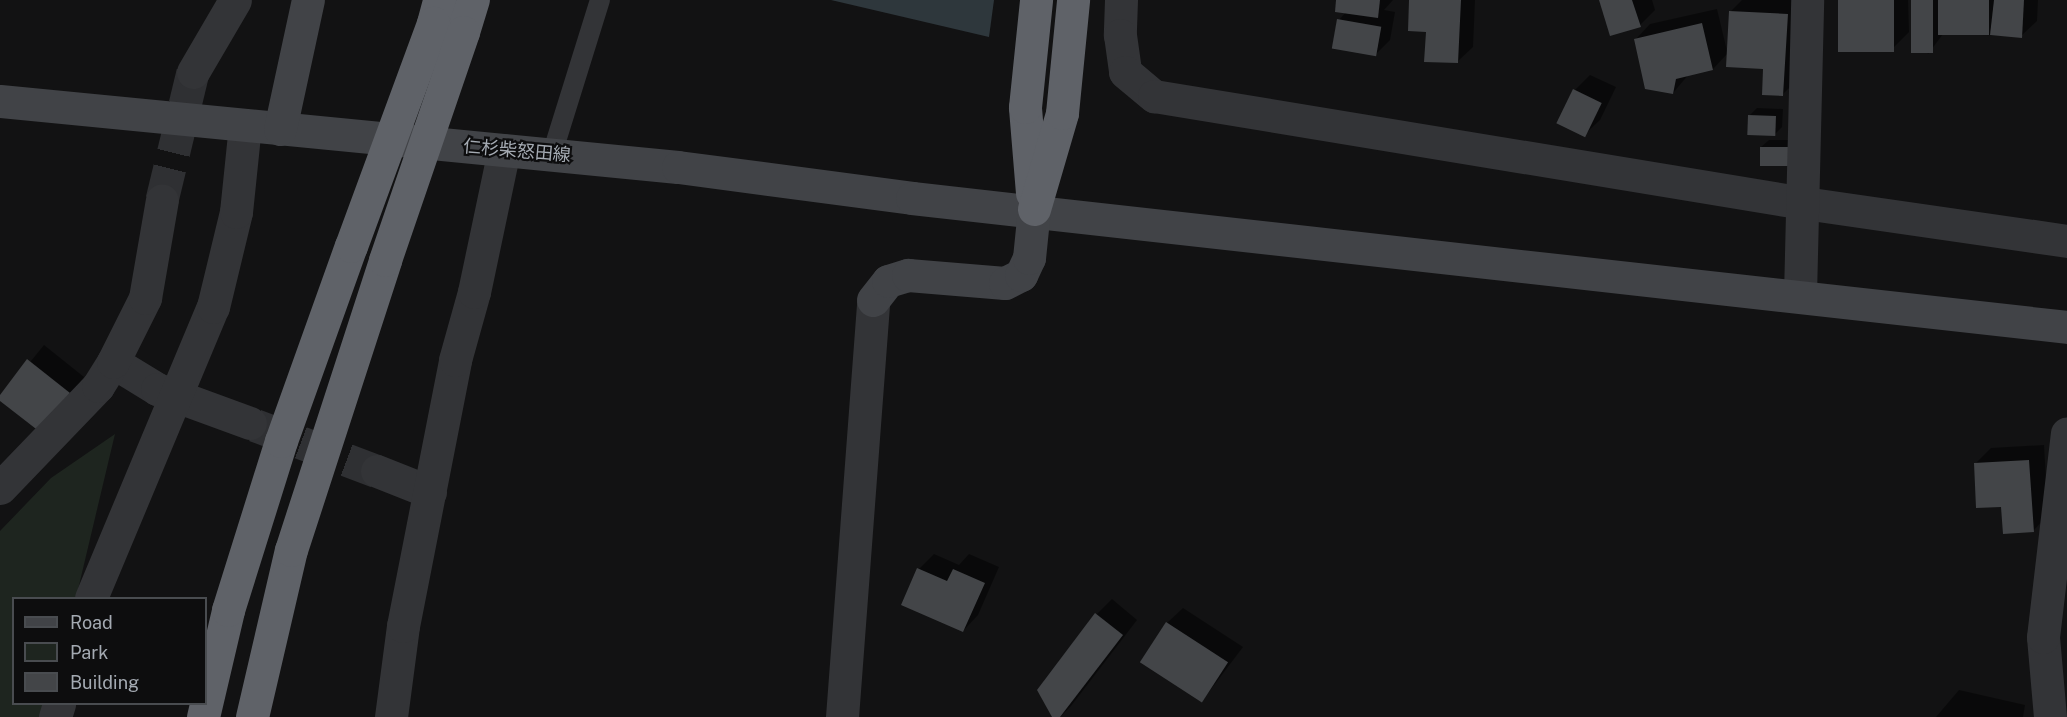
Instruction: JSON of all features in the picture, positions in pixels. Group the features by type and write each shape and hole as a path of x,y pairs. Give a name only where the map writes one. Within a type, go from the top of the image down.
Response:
{"highway":[{"path":"252,717 291,550 385,260 473,0"},
{"path":"1034,209 1025,107 1036,0"},
{"path":"1034,209 1062,113 1073,0"},
{"path":"207,700 228,610 281,441 436,11"}],"street":[{"path":"193,72 235,0"},
{"path":"280,129 308,0"},
{"path":"1121,0 1120,35 1125,72 1154,96 1804,203 2067,242"},
{"path":"1800,295 1804,203 1807,0"},
{"name":"仁杉柴怒田線","path":"0,101 552,154 2067,327"},
{"path":"91,597 201,343 223,273 236,212 244,125"},
{"path":"391,717 403,626 455,360 474,292 504,150"},
{"path":"0,488 98,386 112,362 145,298 162,200"},
{"path":"842,717 873,300 888,281 908,275 1005,283 1021,275 1029,258 1034,209"},
{"path":"112,362 176,397 250,423"},
{"path":"2050,717 2043,637 2067,433"},
{"path":"377,471 430,492"}],"lane":[{"path":"552,154 600,0"}],"green space":[{"path":"115,434 76,597 12,597 12,705 51,705 48,717 0,717 0,531 51,478"}],"shaded area":[{"path":"831,0 994,0 989,37"}],"building":[{"path":"1336,0 1380,0 1378,18 1335,12"},
{"path":"1409,0 1461,0 1458,63 1424,62 1426,32 1408,31"},
{"path":"1599,0 1632,0 1641,27 1610,36"},
{"path":"1838,0 1894,0 1894,52 1838,52"},
{"path":"1911,0 1933,0 1933,53 1911,53"},
{"path":"1938,0 1989,0 1989,35 1938,35"},
{"path":"1994,0 2024,0 2022,38 1990,35"},
{"path":"1729,11 1788,14 1783,96 1762,95 1763,69 1726,67"},
{"path":"1337,19 1381,27 1376,56 1332,49"},
{"path":"1702,23 1713,70 1676,79 1673,94 1645,89 1634,39"},
{"path":"1573,89 1602,103 1585,137 1556,123"},
{"path":"1748,115 1776,116 1775,136 1747,135"},
{"path":"1760,147 1788,147 1788,166 1760,166"},
{"path":"27,359 70,393 40,432 0,401 0,395"},
{"path":"2029,460 2034,532 2003,534 2001,507 1976,508 1974,463"},
{"path":"917,568 947,581 953,569 985,583 963,632 901,605"},
{"path":"1095,613 1123,635 1060,717 1052,717 1037,690"},
{"path":"1166,622 1228,662 1202,703 1140,662"}],"tunnel":[{"path":"162,200 193,72"},
{"path":"255,425 377,471"}]}
